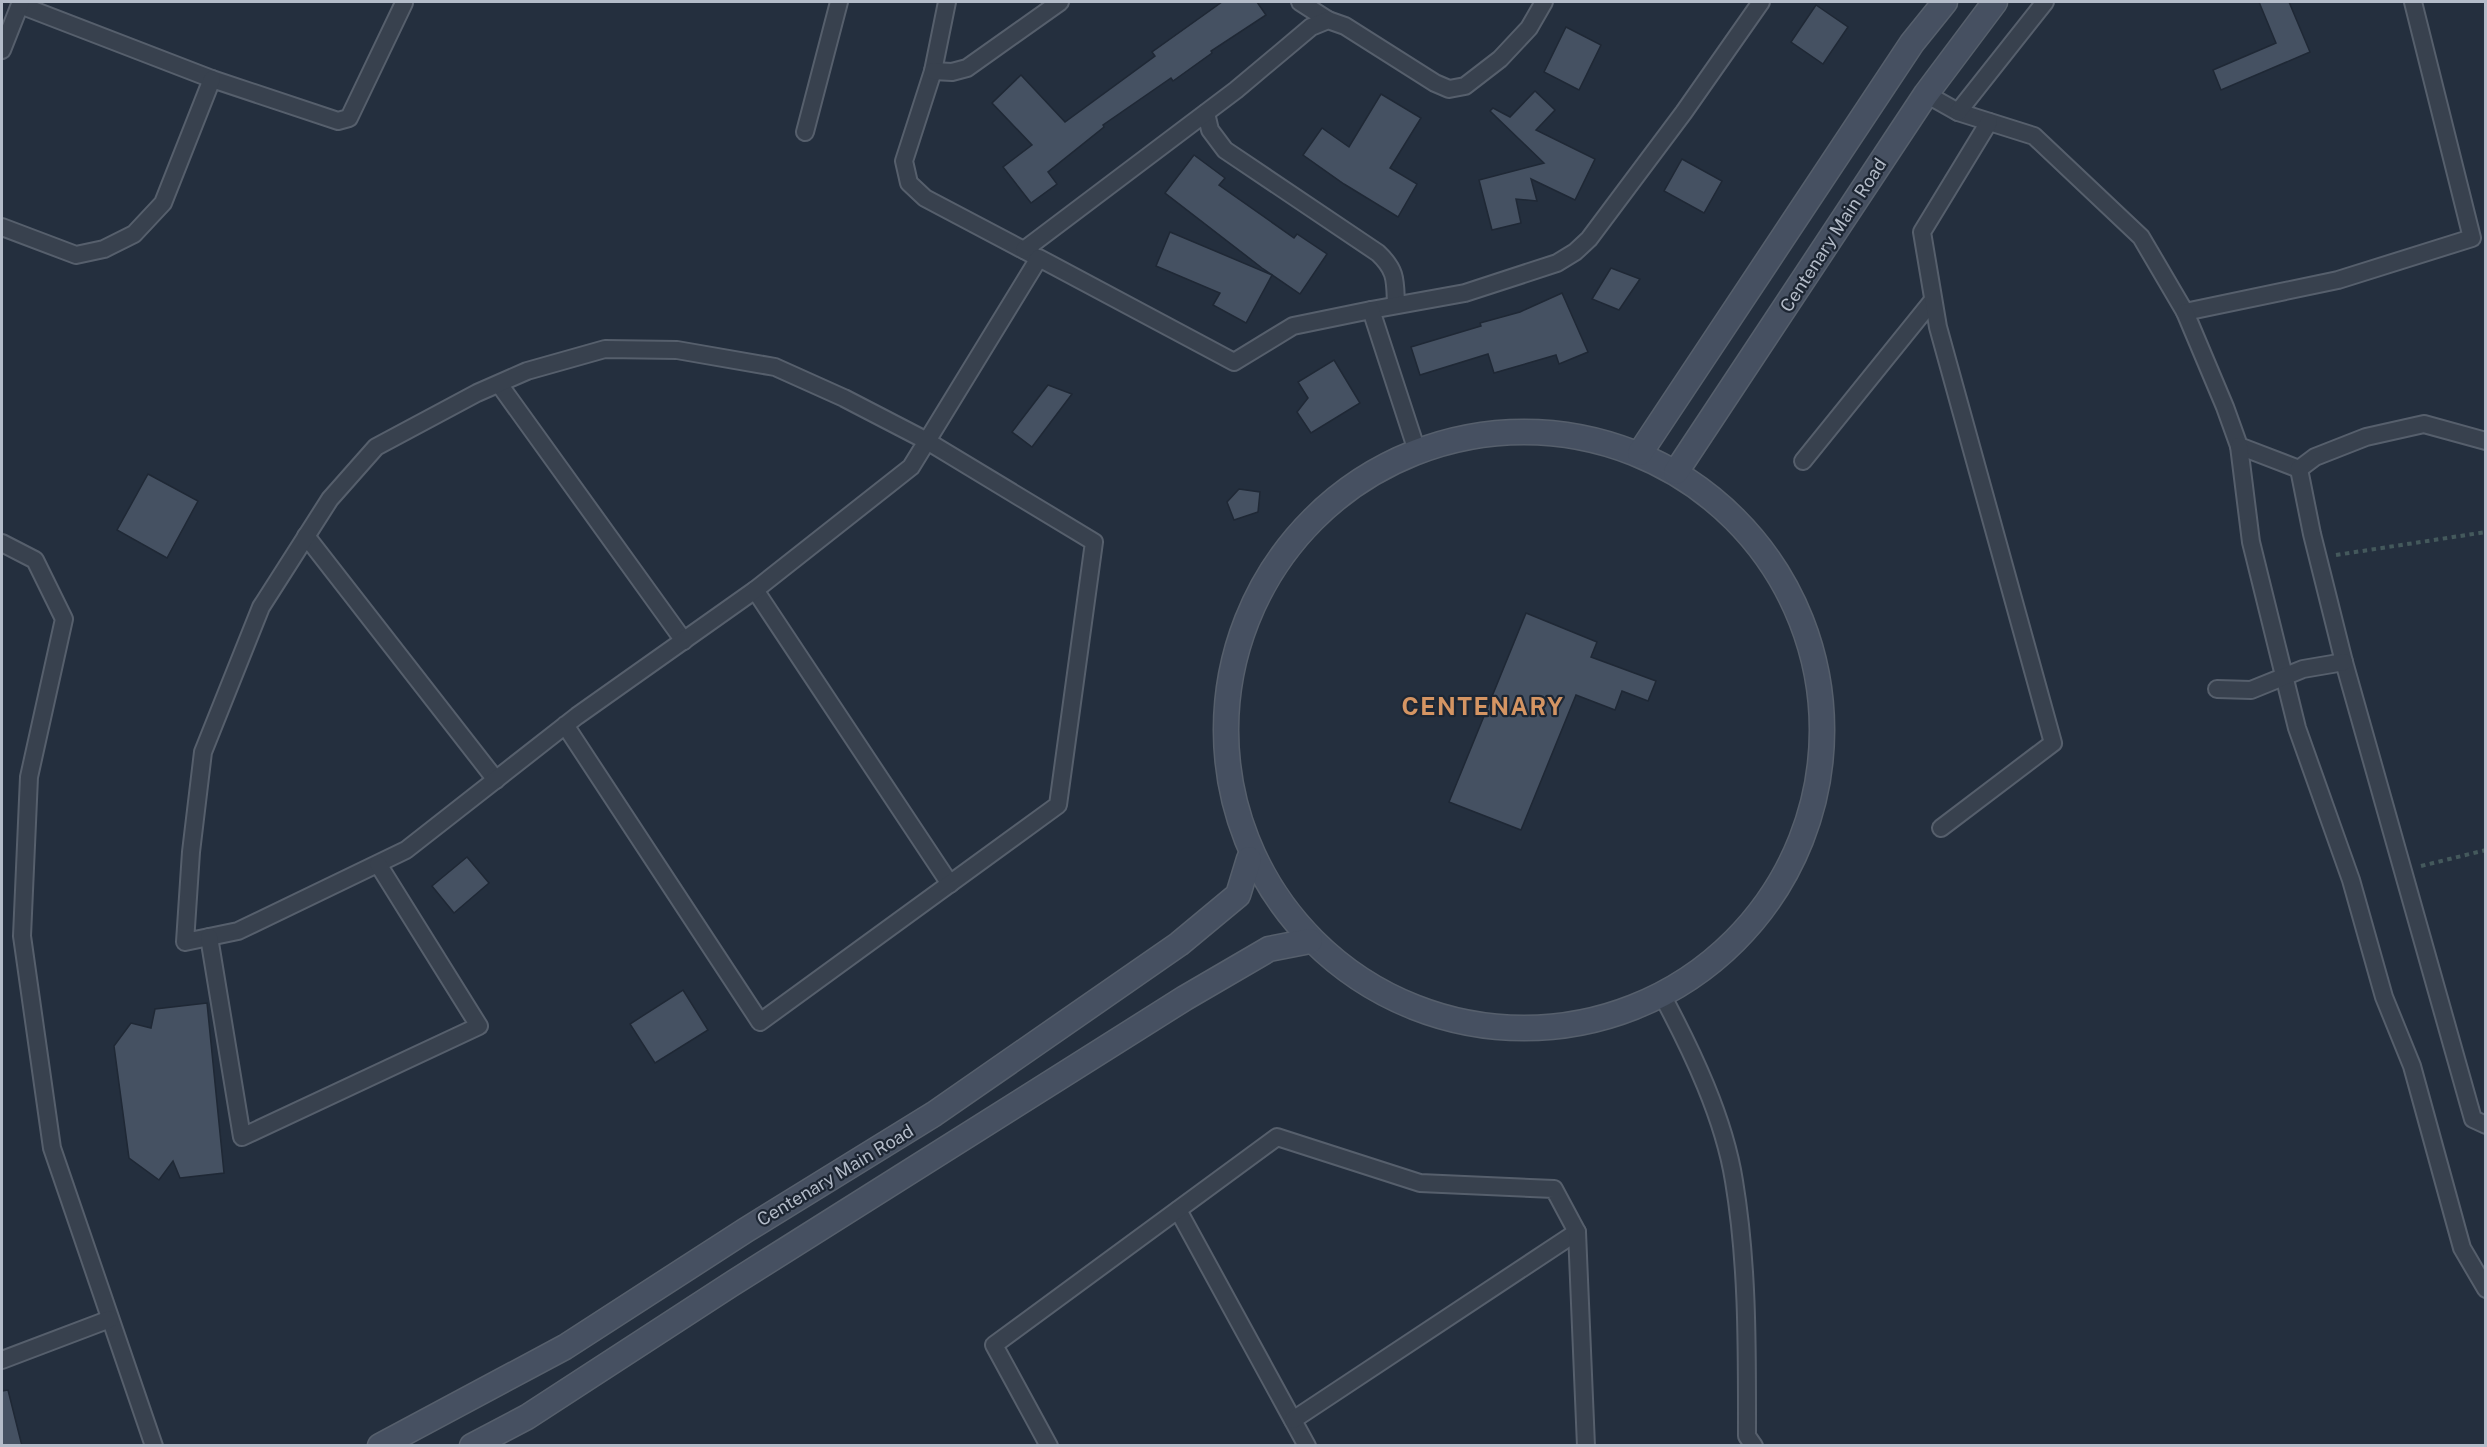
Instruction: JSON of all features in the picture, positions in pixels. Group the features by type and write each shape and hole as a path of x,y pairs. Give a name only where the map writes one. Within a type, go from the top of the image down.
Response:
{"street":[{"path":"805,132 839,2"},
{"path":"947,2 933,71 904,161 909,183 925,198 1234,362 1293,326 1465,293 1557,263 1575,252 1589,239 1677,121 1761,2"},
{"path":"933,71 952,72 967,68 1060,2"},
{"path":"1300,2 1328,20 1345,26 1435,83 1449,88 1465,86 1500,59 1529,28 1544,2"},
{"path":"1641,453 1912,43 1945,2"},
{"name":"Centenary Main Road","path":"1676,472 1926,94 1995,2"},
{"path":"1958,112 2045,2"},
{"path":"2185,312 2338,280 2472,238 2413,2"},
{"path":"2,50 21,3 212,79 323,118 338,121 349,118 404,3"},
{"path":"1024,250 1206,112 1311,27 1328,20"},
{"path":"2,227 76,255 104,249 134,234 164,203 212,79"},
{"path":"1926,94 1958,112 2034,136 2141,237 2185,312 2239,446 2251,542 2297,728 2351,880 2384,997 2412,1066 2462,1248 2486,1289"},
{"path":"1206,112 1210,130 1225,150 1378,253 1388,263 1395,275 1396,306"},
{"path":"1941,828 2053,743 1938,327 1922,232 1989,122"},
{"path":"565,725 760,1022 1058,805 1094,542 927,441 844,398 775,367 677,350 605,349 527,372 499,384 438,412 376,447 330,499 261,607 203,752 191,852 185,942 238,931 406,850 565,725 755,590 911,467 927,441 1039,258"},
{"path":"1803,461 1933,300"},
{"path":"1371,310 1417,451"},
{"path":"499,384 684,641"},
{"path":"2299,469 2315,457 2366,437 2424,424 2486,441"},
{"name":"Centenary Main Road","path":"1491,432 1567,433 1641,453 1676,472 1732,514 1776,569 1807,633 1821,702 1819,772 1801,840 1767,902 1720,955 1662,995 1596,1020 1527,1029 1457,1022 1391,999 1310,941 1249,859 1227,753 1230,677 1254,604 1295,539 1350,487 1417,451 1491,432"},
{"path":"2239,446 2299,469"},
{"path":"2299,469 2344,662 2473,1119 2486,1125"},
{"path":"306,536 496,780"},
{"path":"2,543 35,560 64,620 29,777 22,936 52,1148 154,1446"},
{"path":"755,590 950,884"},
{"path":"2217,689 2251,690 2303,669 2344,662"},
{"name":"Centenary Main Road","path":"380,1446 565,1347 746,1230 934,1114 1179,944 1238,895 1249,859"},
{"path":"209,937 242,1137 479,1026 378,864"},
{"name":"Centenary Main Road","path":"472,1446 527,1417 730,1285 1185,998 1269,949 1310,941"},
{"path":"1662,995 1694,1055 1717,1120 1734,1180 1748,1331 1747,1436 1754,1446"},
{"path":"1049,1446 994,1345 1277,1137 1420,1183 1554,1189 1577,1232 1586,1446"},
{"path":"1178,1210 1307,1446"},
{"path":"1293,1420 1577,1232"},
{"path":"2,1360 110,1319"}],"path":[{"path":"2318,558 2486,532"},
{"path":"2403,870 2486,850"}],"building":[{"path":"1222,2 1257,2 1266,15 1211,51 1212,53 1173,81 1171,78 1103,125 1104,127 1048,172 1057,184 1031,203 1003,167 1032,145 992,103 1021,75 1065,122 1155,56 1152,52"},
{"path":"2259,2 2289,2 2310,52 2221,90 2213,70 2276,43"},
{"path":"1816,5 1848,27 1823,64 1791,42"},
{"path":"1566,27 1601,45 1579,90 1544,72"},
{"path":"1535,91 1555,110 1536,130 1595,159 1575,200 1531,179 1537,201 1516,199 1521,223 1492,230 1479,180 1544,163 1490,111 1493,108 1510,117"},
{"path":"1381,94 1421,118 1390,168 1417,184 1398,217 1344,184 1303,155 1322,128 1349,147"},
{"path":"1194,155 1225,178 1219,185 1294,238 1297,234 1327,254 1300,294 1262,268 1165,193"},
{"path":"1682,159 1722,181 1704,213 1664,191"},
{"path":"1170,232 1272,275 1246,323 1213,305 1220,293 1156,266"},
{"path":"1611,268 1640,279 1619,310 1592,299"},
{"path":"1562,293 1588,352 1559,364 1556,355 1494,373 1488,354 1420,375 1411,347 1481,326 1480,323 1520,312"},
{"path":"1334,360 1360,403 1311,433 1297,412 1308,398 1298,382"},
{"path":"1048,385 1072,394 1032,447 1012,432"},
{"path":"148,474 198,501 167,558 117,530"},
{"path":"1239,489 1260,492 1258,512 1234,520 1227,502"},
{"path":"1526,613 1597,642 1591,657 1656,681 1648,701 1622,691 1615,710 1576,695 1521,830 1449,802"},
{"path":"467,857 489,883 454,913 432,886"},
{"path":"683,990 708,1030 655,1063 630,1024"},
{"path":"207,1003 224,1173 180,1178 173,1161 159,1180 129,1158 114,1046 131,1023 151,1028 155,1009"},
{"path":"8,1390 22,1446 2,1446 2,1391"}],"district":[{"name":"CENTENARY","path":"1483,706"}]}
